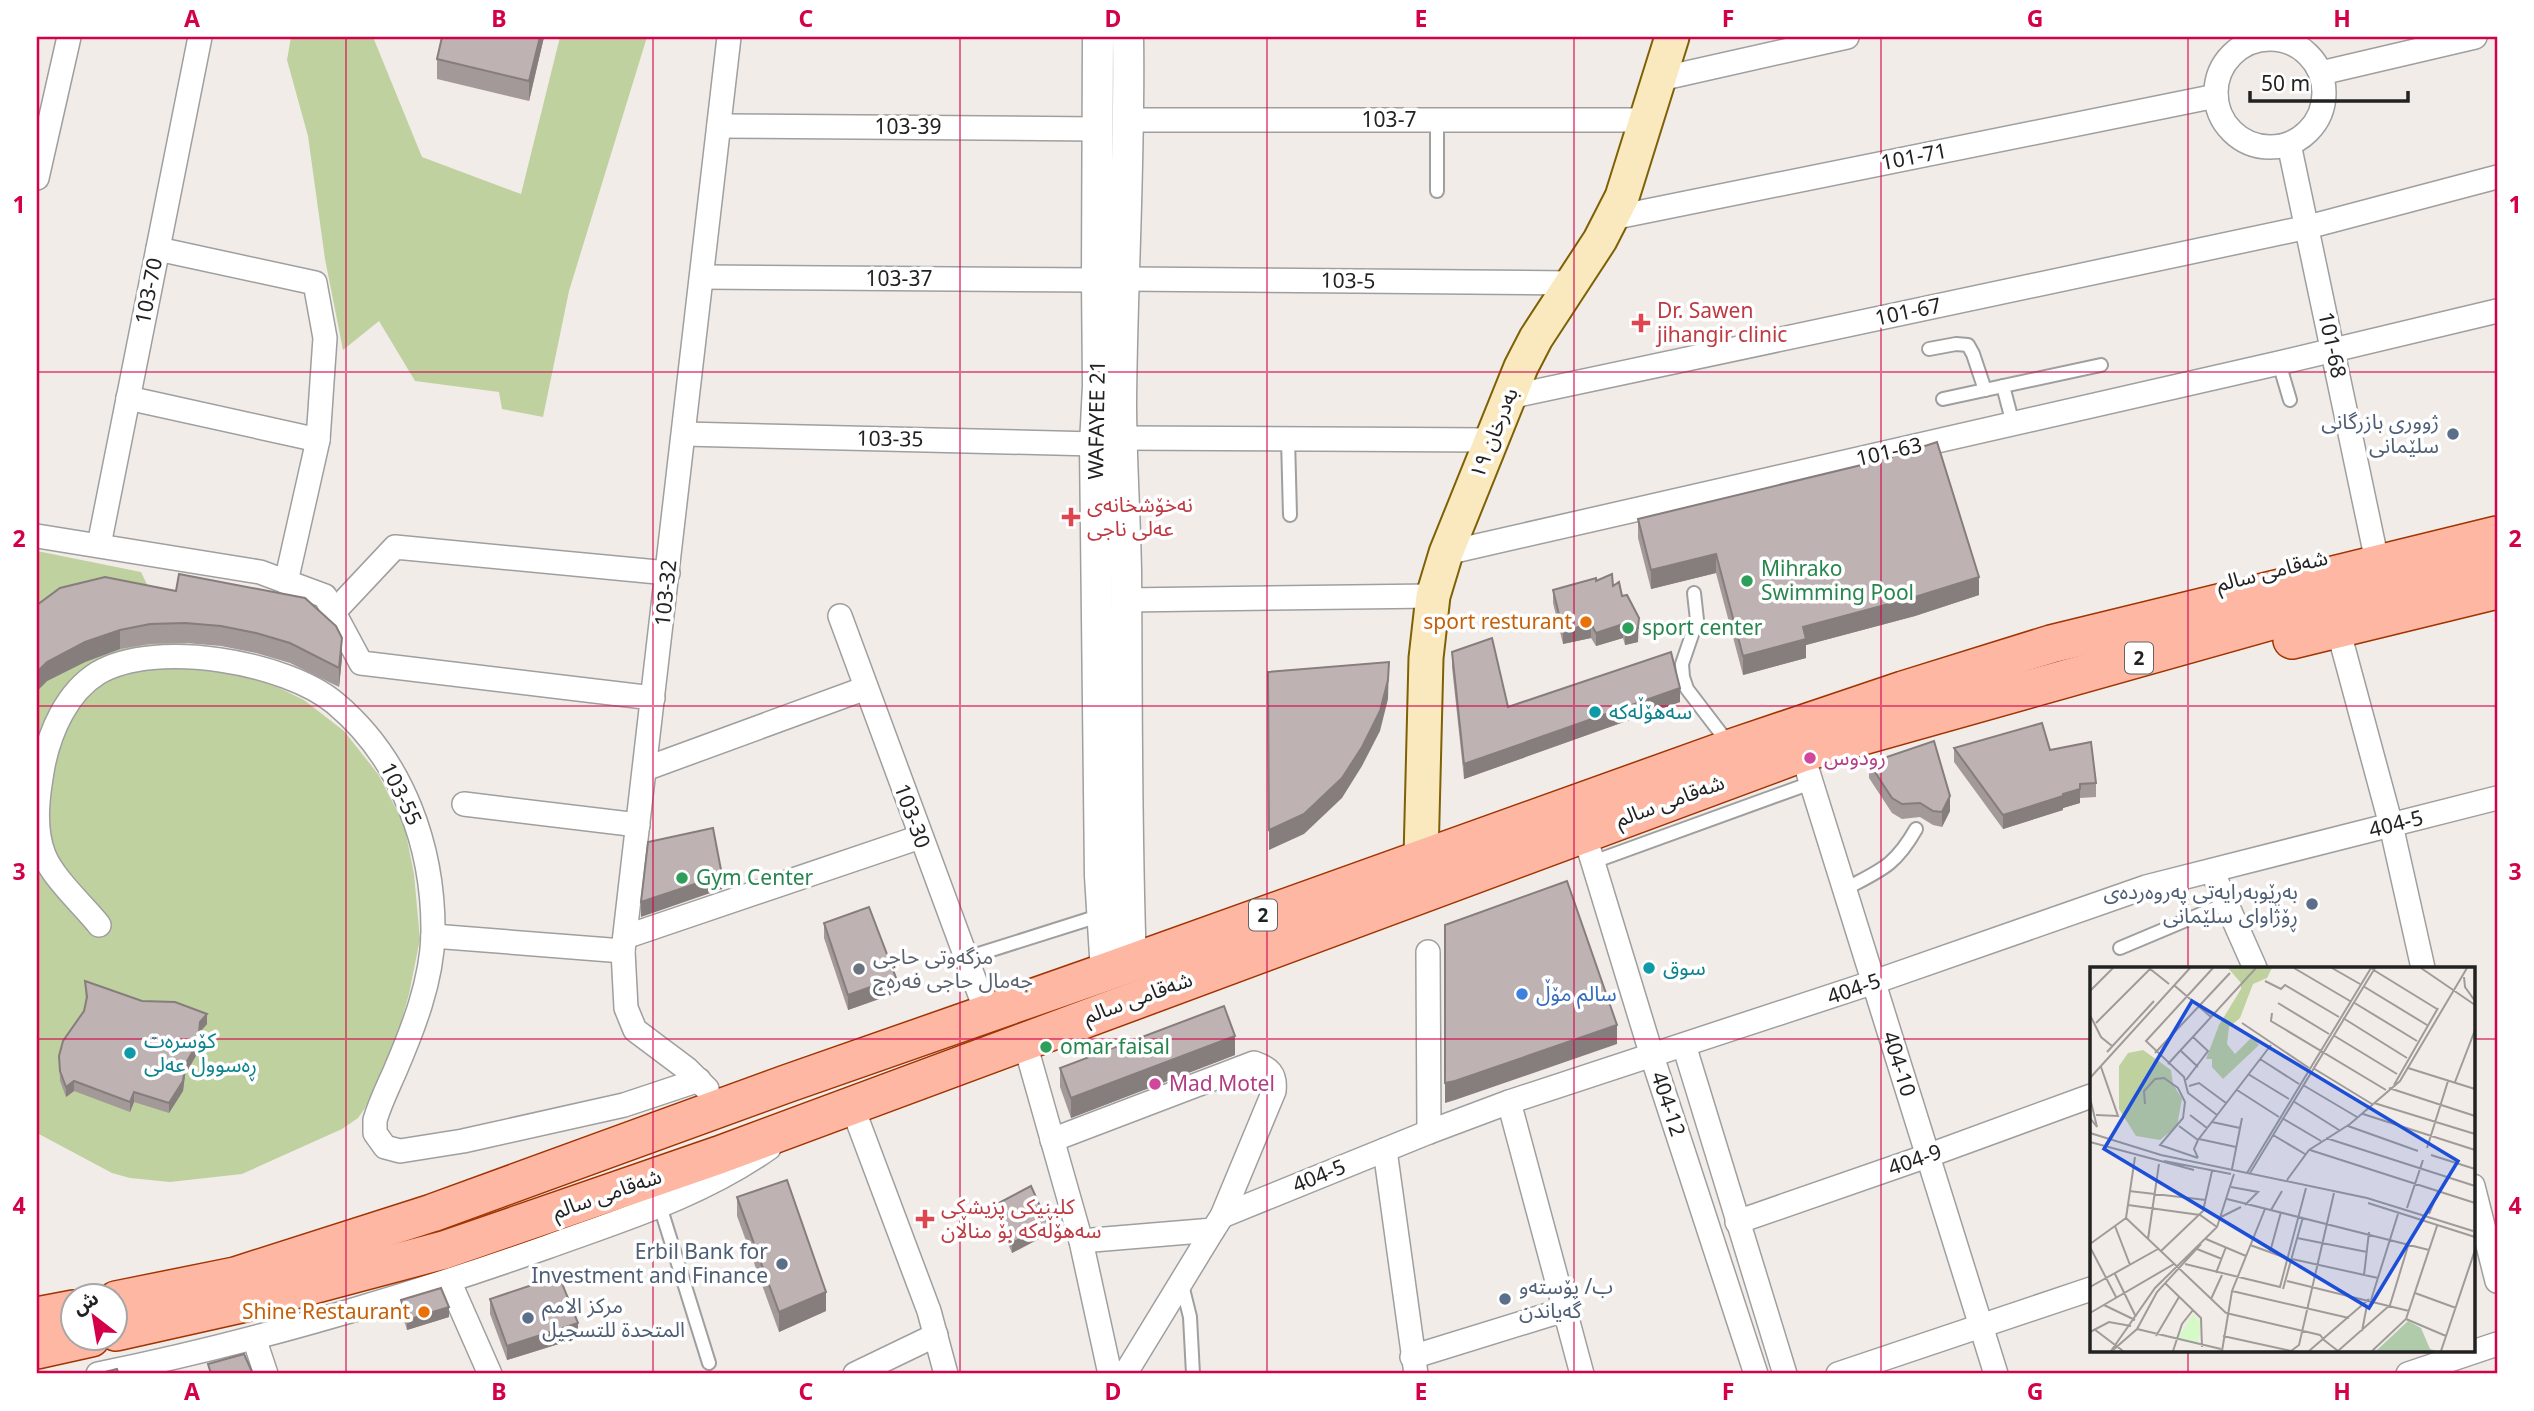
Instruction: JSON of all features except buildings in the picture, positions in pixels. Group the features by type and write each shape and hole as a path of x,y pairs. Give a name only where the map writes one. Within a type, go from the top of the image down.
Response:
{"main road":[{"name":"بەدرخان ١٩","path":"1421,858 1428,626 1433,596 1446,553 1535,338 1612,218 1631,175 1672,37"},
{"name":"شەقامی سالم","path":"130,1297 235,1276 432,1213 786,1084 1119,968 1731,748 2051,643 2188,592 2497,514"},
{"name":"شەقامی سالم","path":"2051,643 2497,536"},
{"name":"شەقامی سالم","path":"130,1329 241,1304 444,1250 741,1147 1024,1040 2078,676 2342,601 2497,563"},
{"name":"شەقامی سالم","path":"2078,676 2165,668 2497,590"},
{"path":"786,1084 782,1106 795,1127"},
{"path":"723,1107 740,1129 743,1137 741,1147"},
{"path":"37,1316 60,1312"},
{"path":"37,1350 60,1345"}],"street":[{"path":"37,177 69,37"},
{"name":"103-70","path":"99,545 200,37"},
{"name":"103-32","path":"723,1107 699,1080 635,1030 626,1008 624,944 729,37"},
{"name":"WAFAYEE 21","path":"1098,37 1097,129 1111,280"},
{"name":"WAFAYEE 21","path":"1119,968 1126,785 1126,600 1109,441 1098,386 1111,280 1124,211 1129,120 1128,37"},
{"path":"1660,79 1847,37"},
{"path":"2321,73 2475,37"},
{"path":"2265,38 2283,40 2312,58 2321,73 2325,90 2323,107 2316,123 2304,136 2289,145 2264,147 2240,139 2224,120 2216,96 2217,80 2229,58 2249,43 2265,38"},
{"name":"101-71","path":"1612,218 2216,96"},
{"name":"103-7","path":"1129,120 1648,120"},
{"name":"103-39","path":"719,126 1097,129"},
{"name":"101-68","path":"2289,145 2374,547"},
{"name":"101-67","path":"1509,397 2308,227 2497,177"},
{"path":"158,249 315,283 325,338 318,440 286,582"},
{"name":"103-37","path":"702,278 1111,280"},
{"name":"103-5","path":"1111,280 1571,283"},
{"name":"101-63","path":"1446,553 2497,311"},
{"path":"128,398 318,440"},
{"name":"103-35","path":"684,435 1109,441 1491,440"},
{"name":"WAFAYEE 21","path":"1109,441 1102,915 1119,968"},
{"path":"37,536 260,572 325,596 361,663 653,698"},
{"path":"333,612 395,547 668,573"},
{"path":"1126,600 1433,596"},
{"name":"103-30","path":"840,616 987,1014"},
{"path":"2338,629 2391,825 2423,967"},
{"name":"103-55","path":"99,925 44,858 37,835 39,789 50,739 64,709 96,674 127,661 192,658 244,663 293,677 334,702 369,738 398,782 418,827 430,884 433,936 425,987 411,1032 375,1120 375,1133 385,1147 395,1151 409,1151 463,1141 624,1105 699,1080"},
{"path":"645,769 866,688"},
{"name":"404-10","path":"1807,768 1996,1374"},
{"name":"404-5","path":"1081,1241 1217,1223 1385,1150 1509,1102 1874,982 2146,887 2497,798"},
{"path":"464,804 638,825"},
{"path":"433,936 624,944 920,837"},
{"name":"404-12","path":"1588,847 1652,1056 1756,1374"},
{"path":"2212,870 2255,967"},
{"path":"1428,952 1429,1132"},
{"path":"1024,1040 1081,1241 1110,1374"},
{"path":"1684,1045 1784,1374"},
{"path":"1052,1140 1254,1063 1271,1072 1276,1081 1275,1091 1217,1223 1125,1374"},
{"name":"404-9","path":"1737,1222 2090,1096"},
{"path":"1509,1102 1583,1374"},
{"path":"852,1105 936,1335 946,1374"},
{"path":"98,1374 254,1338 449,1282 685,1197 731,1173 775,1144 795,1127"},
{"path":"1385,1150 1414,1366 1564,1310"},
{"path":"2474,1190 2497,1282"},
{"path":"449,1282 490,1374"},
{"path":"1838,1374 2090,1289"},
{"path":"855,1374 936,1335"},
{"path":"254,1338 266,1374"},
{"path":"2408,1374 2496,1350"}],"lane":[{"path":"1437,120 1437,191"},
{"path":"1929,349 1956,344 1968,345 1985,390"},
{"path":"2279,363 2290,400"},
{"path":"1943,399 2101,365"},
{"path":"2003,386 2013,424"},
{"path":"1288,439 1290,515"},
{"path":"1694,593 1697,620 1682,664 1683,677 1687,689 1731,748"},
{"path":"1845,889 1888,867 1916,829"},
{"path":"2120,948 2227,903"},
{"path":"966,958 1102,915"},
{"path":"660,1206 709,1363"},
{"path":"1181,1281 1190,1317 1193,1374"}],"green space":[{"path":"291,37 373,37 422,157 521,194 560,37 647,37 569,291 543,417 502,409 499,392 415,381 379,321 343,350 325,259 308,136 287,60"},
{"path":"37,551 141,572 168,627 213,667 259,678 304,700 344,731 378,774 404,824 414,874 420,939 394,1048 358,1118 342,1129 242,1174 170,1182 130,1178 112,1173 37,1133"}],"place":[{"name":"Dr. Sawen jihangir clinic","path":"1641,323"},
{"name":"ژووری بازرگانی سلێمانی","path":"2453,434"},
{"name":"نەخۆشخانەی عەلی ناجی","path":"1071,517"},
{"name":"Mihrako Swimming Pool","path":"1747,581"},
{"name":"sport resturant","path":"1586,622"},
{"name":"sport center","path":"1628,628"},
{"name":"سەهۆڵەکە","path":"1595,712"},
{"name":"رودوس","path":"1810,758"},
{"name":"Gym Center","path":"682,878"},
{"name":"بەڕێوبەرایەتی پەروەردەی ڕۆژاوای سلێمانی","path":"2312,904"},
{"name":"سوق","path":"1649,968"},
{"name":"مزگه‌وتی حاجی جەمال حاجی فەرەج","path":"859,969"},
{"name":"سالم مۆڵ","path":"1522,994"},
{"name":"omar faisal","path":"1046,1047"},
{"name":"کۆسرەت ڕەسوول عەلی","path":"130,1053"},
{"name":"Mad Motel","path":"1155,1084"},
{"name":"کلینیکی پزیشکی سەهۆڵەکە بۆ مناڵان","path":"925,1219"},
{"name":"Erbil Bank for Investment and Finance","path":"782,1264"},
{"name":"ب/ پۆستەو گەیاندن","path":"1505,1299"},
{"name":"Shine Restaurant","path":"424,1312"},
{"name":"مركز الامم المتحدة للتسجيل","path":"528,1318"}]}
